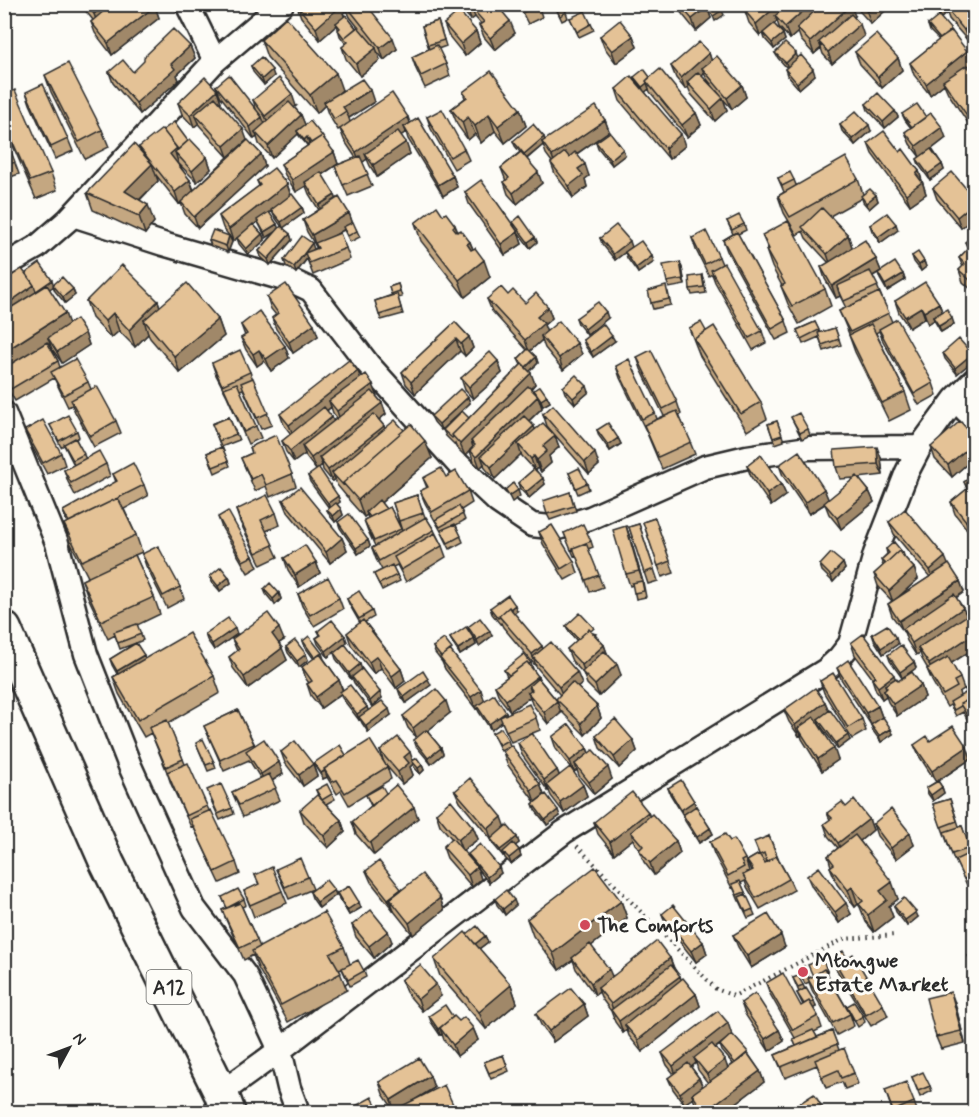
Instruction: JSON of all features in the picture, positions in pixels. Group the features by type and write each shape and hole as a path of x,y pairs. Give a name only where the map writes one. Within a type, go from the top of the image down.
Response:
{"highway":[{"name":"A12","path":"4,630 106,862 225,1103"}],"street":[{"path":"187,4 215,61"},
{"path":"4,266 37,247 68,219 215,61 282,4"},
{"path":"79,217 294,282 311,290 368,364 458,464 498,502 532,525 558,528 590,518 705,467 747,457 808,448 920,447"},
{"path":"225,1103 280,1050 564,832 826,670 839,658 850,644 875,554 907,472 920,447 955,399 975,380"},
{"path":"955,399 975,419"},
{"path":"4,413 57,543 86,654 130,766 194,908 245,975 280,1050 298,1113"}],"path":[{"path":"564,832 716,989 734,996 844,939 896,934"}],"building":[{"path":"85,4 105,4 94,14"},
{"path":"112,4 154,4 155,6 108,43 91,22"},
{"path":"298,4 340,4 341,6 316,28 297,6"},
{"path":"347,4 366,4 393,38 380,48"},
{"path":"463,4 496,4 510,21 490,38 479,25 484,22 470,6 467,9"},
{"path":"520,4 538,4 538,5 524,12"},
{"path":"554,4 562,4 566,12 560,16"},
{"path":"679,4 705,4 707,7 692,19"},
{"path":"719,4 722,10 713,16 708,9"},
{"path":"753,4 779,4 756,24 745,11"},
{"path":"788,4 811,4 785,27 775,16"},
{"path":"822,4 851,5 810,42 797,28"},
{"path":"860,4 876,4 867,12"},
{"path":"948,4 974,4 975,20 964,30 945,7"},
{"path":"459,11 476,31 461,44 444,24"},
{"path":"585,11 591,24 577,32 570,18"},
{"path":"851,14 860,24 828,52 819,42"},
{"path":"346,15 356,28 344,38 336,23"},
{"path":"939,16 952,31 940,39 928,25"},
{"path":"286,17 336,73 310,95 261,40"},
{"path":"620,20 633,36 612,51 600,36"},
{"path":"438,21 444,40 428,45 422,26"},
{"path":"774,24 783,34 772,43 763,33"},
{"path":"358,27 376,48 356,64 342,47 348,42 344,38"},
{"path":"173,29 190,46 171,64 175,69 136,103 109,72 123,60 133,72 144,61 144,57"},
{"path":"951,30 967,51 926,84 910,63"},
{"path":"876,34 898,58 878,77 855,52"},
{"path":"699,42 709,53 681,78 671,66"},
{"path":"785,43 796,53 786,63 775,53"},
{"path":"437,45 446,64 421,76 412,57"},
{"path":"801,55 813,69 797,83 785,69"},
{"path":"717,56 742,85 727,98 702,68"},
{"path":"261,57 272,70 262,79 251,66"},
{"path":"68,63 102,130 79,142 45,75"},
{"path":"967,65 975,74 975,108 966,114 943,81"},
{"path":"644,69 650,77 642,87 634,77"},
{"path":"660,69 696,113 682,125 646,81"},
{"path":"491,71 520,109 498,126 489,114 475,126 468,117 462,122 451,109 467,97 463,92"},
{"path":"698,72 723,98 711,109 687,82"},
{"path":"229,75 262,117 250,127 216,86"},
{"path":"631,76 681,134 665,148 616,89"},
{"path":"205,77 217,90 190,115 178,103"},
{"path":"279,78 292,94 265,116 253,100"},
{"path":"362,79 370,90 343,107 346,111 334,119 324,102"},
{"path":"43,84 68,139 51,147 26,92"},
{"path":"15,90 51,173 30,181 4,122 4,95"},
{"path":"392,93 408,117 356,152 340,129"},
{"path":"878,93 895,111 883,122 866,104"},
{"path":"215,97 243,129 224,146 195,114"},
{"path":"289,102 301,115 268,146 255,132"},
{"path":"917,104 926,117 912,127 902,114"},
{"path":"596,106 605,120 552,156 542,142"},
{"path":"442,109 464,149 450,157 427,117"},
{"path":"856,111 869,125 852,139 840,125"},
{"path":"931,113 942,127 916,146 905,132"},
{"path":"418,118 453,176 438,185 404,127"},
{"path":"310,121 323,137 311,143 307,137 304,140 297,131"},
{"path":"174,122 188,141 178,150 163,130"},
{"path":"533,124 544,137 524,154 513,141"},
{"path":"162,129 177,148 170,154 190,180 175,192 139,147"},
{"path":"398,131 406,142 373,165 365,154"},
{"path":"884,131 900,152 903,149 919,171 916,174 922,182 906,194 868,143"},
{"path":"610,132 623,149 610,160 596,142"},
{"path":"4,134 15,162 4,166"},
{"path":"322,136 334,152 292,180 281,164"},
{"path":"190,139 207,157 192,171 175,152"},
{"path":"248,140 261,154 194,217 181,202"},
{"path":"134,144 152,164 125,191 148,205 139,216 87,193"},
{"path":"931,149 942,164 928,174 917,159"},
{"path":"521,152 538,172 513,193 504,182 509,178 501,168"},
{"path":"565,152 569,157 575,152 585,164 578,169 583,175 569,186 551,163"},
{"path":"360,156 368,174 343,185 335,166"},
{"path":"846,157 858,179 790,217 778,196"},
{"path":"975,164 975,174 970,168"},
{"path":"274,168 287,184 229,229 219,216 260,185 257,181"},
{"path":"321,172 335,195 319,205 305,182"},
{"path":"790,172 794,180 782,186 778,178"},
{"path":"952,172 975,199 975,202 957,217 933,188"},
{"path":"481,180 518,232 501,244 465,192"},
{"path":"870,189 876,195 866,203 861,196"},
{"path":"292,194 302,207 281,222 271,210"},
{"path":"339,197 349,213 312,235 303,220"},
{"path":"437,206 443,215 446,213 457,232 461,230 470,242 467,244 471,250 475,248 484,260 459,280 415,223"},
{"path":"822,208 848,235 827,254 802,227"},
{"path":"269,212 277,224 264,232 257,220"},
{"path":"887,213 896,224 878,237 870,225"},
{"path":"739,215 744,224 732,230 727,221"},
{"path":"520,216 535,237 528,242 513,222"},
{"path":"788,221 825,289 792,306 781,286 785,284 766,250 769,249 762,235"},
{"path":"353,222 357,231 348,236 343,227"},
{"path":"253,224 262,234 246,249 237,238"},
{"path":"616,225 630,241 613,254 600,238"},
{"path":"281,226 290,234 268,259 259,251"},
{"path":"213,230 229,236 226,246 209,240"},
{"path":"706,231 719,257 705,264 692,238"},
{"path":"737,232 786,321 772,329 723,240"},
{"path":"340,233 346,248 309,263 305,253 318,248 315,243"},
{"path":"973,235 975,241 969,247 965,242"},
{"path":"302,236 312,243 294,267 284,260"},
{"path":"865,240 876,259 832,286 821,267"},
{"path":"641,241 652,256 636,268 625,252"},
{"path":"975,241 975,275 970,280 959,270 965,264 959,258"},
{"path":"918,252 924,261 919,265 912,256"},
{"path":"680,262 683,279 667,282 663,265"},
{"path":"895,262 903,274 885,285 878,273"},
{"path":"40,263 52,280 36,291 26,273"},
{"path":"724,263 762,331 749,338 711,270"},
{"path":"122,265 158,301 129,330 113,313 105,321 86,301"},
{"path":"22,269 34,285 4,306 4,281"},
{"path":"870,271 878,286 844,301 837,286"},
{"path":"702,275 704,287 690,289 689,277"},
{"path":"62,277 73,289 63,297 53,285"},
{"path":"925,282 939,303 924,312 921,307 905,317 895,301"},
{"path":"187,283 218,319 174,356 144,320"},
{"path":"286,284 314,324 289,342 272,318 278,313 267,297"},
{"path":"398,284 400,291 391,294 389,287"},
{"path":"47,285 65,313 4,352 4,312"},
{"path":"666,286 669,299 651,303 648,291"},
{"path":"501,287 508,295 513,290 525,303 536,293 548,307 537,317 544,323 525,340 487,299"},
{"path":"879,292 889,313 850,332 839,311"},
{"path":"397,294 401,308 379,315 375,301"},
{"path":"598,302 606,312 585,329 576,318"},
{"path":"947,309 952,318 939,326 933,317"},
{"path":"259,311 285,346 266,359 259,350 253,354 241,338 247,334 241,325"},
{"path":"76,319 85,333 57,352 48,338"},
{"path":"897,319 933,383 914,394 879,329"},
{"path":"559,321 577,343 559,358 541,336"},
{"path":"455,322 469,337 461,344 456,339 411,382 402,372"},
{"path":"701,322 706,331 694,339 689,328"},
{"path":"815,322 819,330 801,339 797,330"},
{"path":"603,324 612,336 591,352 583,340"},
{"path":"871,324 905,392 882,403 849,335"},
{"path":"714,326 761,402 741,414 694,339"},
{"path":"835,328 839,339 822,345 818,333"},
{"path":"959,339 972,354 955,368 943,353"},
{"path":"47,342 58,361 11,389 4,379 4,368"},
{"path":"528,349 536,357 526,367 518,359"},
{"path":"240,350 250,372 222,385 212,363"},
{"path":"651,350 677,402 663,409 637,357"},
{"path":"490,352 498,361 469,387 461,378"},
{"path":"75,359 88,382 64,395 51,372"},
{"path":"629,359 655,413 642,419 616,366"},
{"path":"349,360 358,371 289,425 280,414"},
{"path":"522,364 531,373 460,444 452,435"},
{"path":"366,374 373,384 337,411 329,401"},
{"path":"576,375 587,386 573,398 563,387"},
{"path":"253,378 268,413 257,418 241,383"},
{"path":"237,383 256,426 244,432 224,388"},
{"path":"97,386 116,421 90,436 71,400"},
{"path":"528,386 538,396 476,457 470,450 475,445 471,441"},
{"path":"540,386 547,396 541,400 534,390"},
{"path":"460,389 468,397 439,424 431,416"},
{"path":"372,391 382,403 311,458 302,446"},
{"path":"553,405 595,453 585,462 543,414"},
{"path":"324,407 332,417 290,451 282,441"},
{"path":"462,411 469,418 452,435 452,438 443,430"},
{"path":"677,411 691,442 658,457 644,425"},
{"path":"799,413 808,429 800,433 791,417"},
{"path":"374,414 384,426 328,470 319,458"},
{"path":"68,415 77,431 59,441 50,425"},
{"path":"524,416 534,426 491,467 481,456"},
{"path":"229,417 236,434 219,441 212,424"},
{"path":"43,420 61,453 43,463 25,430"},
{"path":"395,420 404,430 343,485 332,473"},
{"path":"777,421 782,435 773,438 768,424"},
{"path":"960,421 975,438 975,442 948,465 931,447"},
{"path":"543,423 555,436 543,446 547,451 537,460 534,456 531,459 518,444"},
{"path":"608,423 618,438 608,445 597,430"},
{"path":"411,424 425,441 358,500 343,483"},
{"path":"276,435 292,474 266,485 261,474 251,479 241,458 252,453 250,447"},
{"path":"75,438 84,454 73,460 64,444"},
{"path":"222,447 228,461 213,467 207,453"},
{"path":"877,447 878,464 836,467 834,450"},
{"path":"99,451 106,464 71,483 64,470"},
{"path":"799,451 824,489 805,503 779,465"},
{"path":"761,455 781,484 767,494 747,466"},
{"path":"133,463 144,485 69,522 63,511 117,481 113,474"},
{"path":"319,468 338,496 328,503 308,476"},
{"path":"441,468 446,477 456,471 468,491 432,512 420,491 428,487 423,478"},
{"path":"579,468 587,483 576,488 569,473"},
{"path":"534,469 543,478 526,492 518,483"},
{"path":"975,474 975,515 966,521 951,502 968,488 964,482"},
{"path":"857,476 869,491 837,518 824,503"},
{"path":"513,483 518,490 509,496 505,490"},
{"path":"300,487 342,538 326,552 283,500"},
{"path":"570,492 574,506 547,514 543,501"},
{"path":"267,495 276,513 261,520 273,545 256,553 236,510"},
{"path":"417,495 423,513 399,521 393,503"},
{"path":"118,498 136,535 82,561 64,524"},
{"path":"379,500 386,509 370,517 366,512"},
{"path":"336,503 341,509 333,516 327,510"},
{"path":"459,506 463,514 440,527 435,520"},
{"path":"390,507 401,529 374,541 364,520"},
{"path":"905,509 945,557 930,570 889,522"},
{"path":"228,511 253,556 243,561 218,517"},
{"path":"349,514 368,540 356,548 338,522"},
{"path":"426,517 434,530 379,561 372,548"},
{"path":"655,518 670,561 658,566 643,522"},
{"path":"455,524 461,536 448,543 441,530"},
{"path":"583,524 591,541 571,550 564,533"},
{"path":"639,524 654,569 644,573 629,527"},
{"path":"552,525 574,561 561,569 539,532"},
{"path":"626,526 639,571 626,574 613,530"},
{"path":"435,533 442,546 401,570 394,557"},
{"path":"894,542 903,553 899,551 885,564 881,560 889,553 886,549"},
{"path":"586,543 599,575 586,580 573,548"},
{"path":"305,545 316,562 295,575 284,558"},
{"path":"158,546 180,587 163,596 142,554"},
{"path":"899,551 914,568 889,591 874,574"},
{"path":"831,553 843,563 831,576 820,565"},
{"path":"135,555 154,597 101,621 82,580"},
{"path":"949,564 960,581 899,621 888,604"},
{"path":"392,565 397,575 379,584 374,574"},
{"path":"221,567 229,577 218,586 210,576"},
{"path":"328,577 339,598 310,615 298,594"},
{"path":"642,581 644,591 634,593 632,583"},
{"path":"270,583 279,593 273,599 264,589"},
{"path":"359,591 372,611 359,619 347,599"},
{"path":"954,594 963,608 912,643 903,629"},
{"path":"508,595 515,605 510,609 509,607 498,618 490,608"},
{"path":"509,607 542,646 532,654 499,616"},
{"path":"975,610 975,633 929,664 918,648"},
{"path":"268,613 279,628 272,634 282,648 244,677 229,657 239,649 232,639"},
{"path":"580,613 594,628 591,631 589,629 578,639 566,626"},
{"path":"228,618 235,628 212,644 205,634"},
{"path":"480,618 490,631 477,640 468,627"},
{"path":"332,620 345,636 326,651 316,638 321,635 318,631"},
{"path":"363,620 401,669 392,676 377,656 369,662 347,633"},
{"path":"137,624 141,634 118,643 114,632"},
{"path":"887,625 896,638 881,648 872,634"},
{"path":"466,627 474,639 458,649 450,638"},
{"path":"589,629 604,645 582,665 567,649"},
{"path":"189,633 214,676 138,720 113,677"},
{"path":"863,634 894,675 878,687 872,679 876,677 851,643"},
{"path":"309,636 322,653 315,658 303,641"},
{"path":"444,639 452,649 441,657 433,647"},
{"path":"295,640 306,654 297,661 286,647"},
{"path":"551,642 577,672 559,687 533,657"},
{"path":"136,643 144,655 117,671 110,659"},
{"path":"345,644 360,664 349,673 334,653"},
{"path":"901,645 914,662 900,672 888,655"},
{"path":"450,650 481,690 471,697 440,658"},
{"path":"604,651 617,664 595,685 582,672"},
{"path":"320,654 339,680 316,697 307,684 312,681 302,667"},
{"path":"524,654 531,663 527,662 509,675 504,670"},
{"path":"948,657 960,678 954,681 957,687 943,695 927,669"},
{"path":"848,660 878,706 866,713 837,668"},
{"path":"975,660 975,671 970,663"},
{"path":"527,662 538,676 506,700 495,686"},
{"path":"362,669 380,692 370,701 352,677"},
{"path":"423,671 428,679 404,697 398,689"},
{"path":"912,672 921,685 893,704 884,691 887,688 885,685 896,678 898,681"},
{"path":"833,673 862,719 848,728 820,681"},
{"path":"538,678 557,701 544,712 528,693 532,690 529,686"},
{"path":"572,682 597,706 581,723 556,699"},
{"path":"975,683 975,696 970,699 965,689"},
{"path":"350,685 367,707 357,714 340,692"},
{"path":"815,688 825,702 795,725 784,710"},
{"path":"436,689 446,701 413,728 403,716"},
{"path":"965,693 969,700 954,710 950,702"},
{"path":"494,694 506,712 489,724 477,706"},
{"path":"975,696 975,728 960,704"},
{"path":"382,701 389,709 366,726 359,717"},
{"path":"529,704 536,718 506,731 500,717"},
{"path":"238,710 254,744 220,760 204,726"},
{"path":"830,710 848,735 836,743 818,719"},
{"path":"814,717 834,748 818,759 798,728"},
{"path":"883,717 891,729 879,736 871,725"},
{"path":"615,719 633,740 614,757 596,736"},
{"path":"167,720 183,759 166,767 149,728"},
{"path":"569,724 587,748 570,761 552,737"},
{"path":"953,726 967,747 932,771 914,745 927,736 930,741"},
{"path":"501,728 508,740 499,745 492,733"},
{"path":"426,730 441,748 428,758 414,740"},
{"path":"532,733 557,770 544,780 518,743"},
{"path":"398,737 410,752 404,757 409,763 398,772 380,751"},
{"path":"203,739 214,762 206,765 196,743"},
{"path":"264,739 279,762 261,774 246,751"},
{"path":"370,740 387,767 345,793 337,780 332,782 324,769"},
{"path":"295,741 313,764 299,775 281,752"},
{"path":"340,745 346,755 321,773 314,763"},
{"path":"511,745 540,784 531,790 503,752"},
{"path":"593,750 608,767 589,782 575,764"},
{"path":"417,758 422,765 418,768 412,761"},
{"path":"188,763 207,806 186,816 167,772"},
{"path":"570,767 583,785 560,802 547,785"},
{"path":"269,774 276,788 239,805 232,792"},
{"path":"470,778 502,817 488,829 455,791"},
{"path":"681,780 694,801 681,810 668,788"},
{"path":"938,781 942,787 931,795 926,788"},
{"path":"221,784 232,808 218,814 207,790"},
{"path":"327,784 332,794 322,800 316,790"},
{"path":"396,785 414,807 370,843 352,822"},
{"path":"382,786 386,793 372,806 366,795"},
{"path":"632,792 648,812 610,842 594,822"},
{"path":"546,794 558,810 545,820 533,804"},
{"path":"317,795 341,820 324,836 300,810"},
{"path":"950,799 957,821 941,827 933,804"},
{"path":"451,800 473,827 458,840 436,813"},
{"path":"854,800 869,819 838,843 824,824 832,818 827,813 842,802 846,807"},
{"path":"696,806 710,828 697,837 683,815"},
{"path":"891,809 910,833 891,848 873,824"},
{"path":"211,810 236,862 215,872 190,819"},
{"path":"652,814 676,841 650,863 639,850 643,846 631,832"},
{"path":"507,825 517,837 500,850 491,839"},
{"path":"962,826 970,848 952,854 944,832"},
{"path":"725,834 730,841 734,839 745,859 741,861 744,867 728,876 710,842"},
{"path":"855,835 892,882 880,891 887,900 868,915 859,904 863,901 852,887 848,890 830,867 834,864 828,856"},
{"path":"769,836 778,858 776,856 767,862 764,853 759,854 754,842"},
{"path":"452,838 477,867 468,875 443,847"},
{"path":"513,843 519,850 509,858 503,852"},
{"path":"480,844 499,867 487,877 468,854"},
{"path":"972,852 975,857 975,875 964,879 955,860"},
{"path":"759,854 765,863 776,856 789,879 756,898 743,875 753,870 747,861"},
{"path":"300,858 308,877 285,887 276,869"},
{"path":"379,861 401,889 388,899 366,871"},
{"path":"272,867 282,891 250,905 244,891 259,884 255,875"},
{"path":"595,867 621,901 553,953 527,919"},
{"path":"819,867 846,903 835,912 807,876"},
{"path":"422,874 440,898 409,923 390,899"},
{"path":"326,880 334,890 317,902 310,892"},
{"path":"740,881 745,892 737,895 732,884"},
{"path":"349,886 359,902 347,910 337,893"},
{"path":"238,889 244,899 227,908 222,897"},
{"path":"506,890 514,900 503,909 495,899"},
{"path":"746,894 753,909 746,912 739,897"},
{"path":"904,898 916,912 905,920 894,906"},
{"path":"240,903 257,940 240,948 222,910"},
{"path":"673,905 703,942 691,951 662,914"},
{"path":"371,910 388,931 369,946 352,925"},
{"path":"324,912 344,947 330,954 341,973 281,1005 252,951"},
{"path":"768,914 781,935 747,956 733,935"},
{"path":"477,926 485,936 475,944 467,934"},
{"path":"465,932 511,985 479,1012 434,959"},
{"path":"657,941 670,958 611,1004 598,988"},
{"path":"590,944 609,969 591,983 572,958"},
{"path":"843,951 847,958 853,954 883,1005 866,1015 832,957"},
{"path":"975,953 975,968 974,968 968,956"},
{"path":"823,959 827,971 824,969 813,976 808,965"},
{"path":"358,960 364,971 348,980 342,968"},
{"path":"420,965 436,984 418,999 401,980"},
{"path":"671,965 680,976 619,1021 611,1010"},
{"path":"804,966 808,975 802,978 798,969"},
{"path":"824,969 850,1014 833,1023 808,979"},
{"path":"783,973 801,1006 809,1001 818,1016 793,1030 766,983"},
{"path":"798,976 803,985 798,987 793,978"},
{"path":"683,978 696,994 638,1040 625,1025"},
{"path":"571,988 584,1004 549,1031 536,1014"},
{"path":"806,988 814,1001 804,1004 797,993"},
{"path":"951,992 961,1031 936,1037 926,998"},
{"path":"755,993 779,1030 765,1039 741,1003"},
{"path":"854,1002 863,1016 855,1021 847,1006"},
{"path":"445,1005 453,1017 438,1029 429,1016"},
{"path":"718,1011 728,1023 673,1066 662,1053"},
{"path":"454,1016 459,1021 464,1017 473,1028 453,1045 440,1028"},
{"path":"813,1030 817,1037 796,1046 793,1039"},
{"path":"832,1031 837,1044 781,1067 775,1055"},
{"path":"732,1034 748,1052 735,1063 720,1045"},
{"path":"712,1044 725,1060 707,1074 694,1058"},
{"path":"844,1048 854,1073 841,1078 838,1070 822,1077 815,1060"},
{"path":"748,1054 760,1071 704,1112 692,1094"},
{"path":"503,1055 507,1066 489,1073 484,1062"},
{"path":"419,1058 430,1076 391,1100 379,1082"},
{"path":"688,1063 699,1078 680,1093 668,1078"},
{"path":"923,1072 930,1086 918,1091 912,1077"},
{"path":"906,1082 914,1102 893,1111 885,1090"},
{"path":"444,1085 456,1111 452,1113 390,1112"},
{"path":"814,1094 826,1113 801,1113 797,1105"},
{"path":"372,1097 380,1112 354,1113 352,1108"}],"place":[{"name":"The Comforts","path":"585,925"},
{"name":"Mtongwe Estate Market","path":"803,972"}]}
